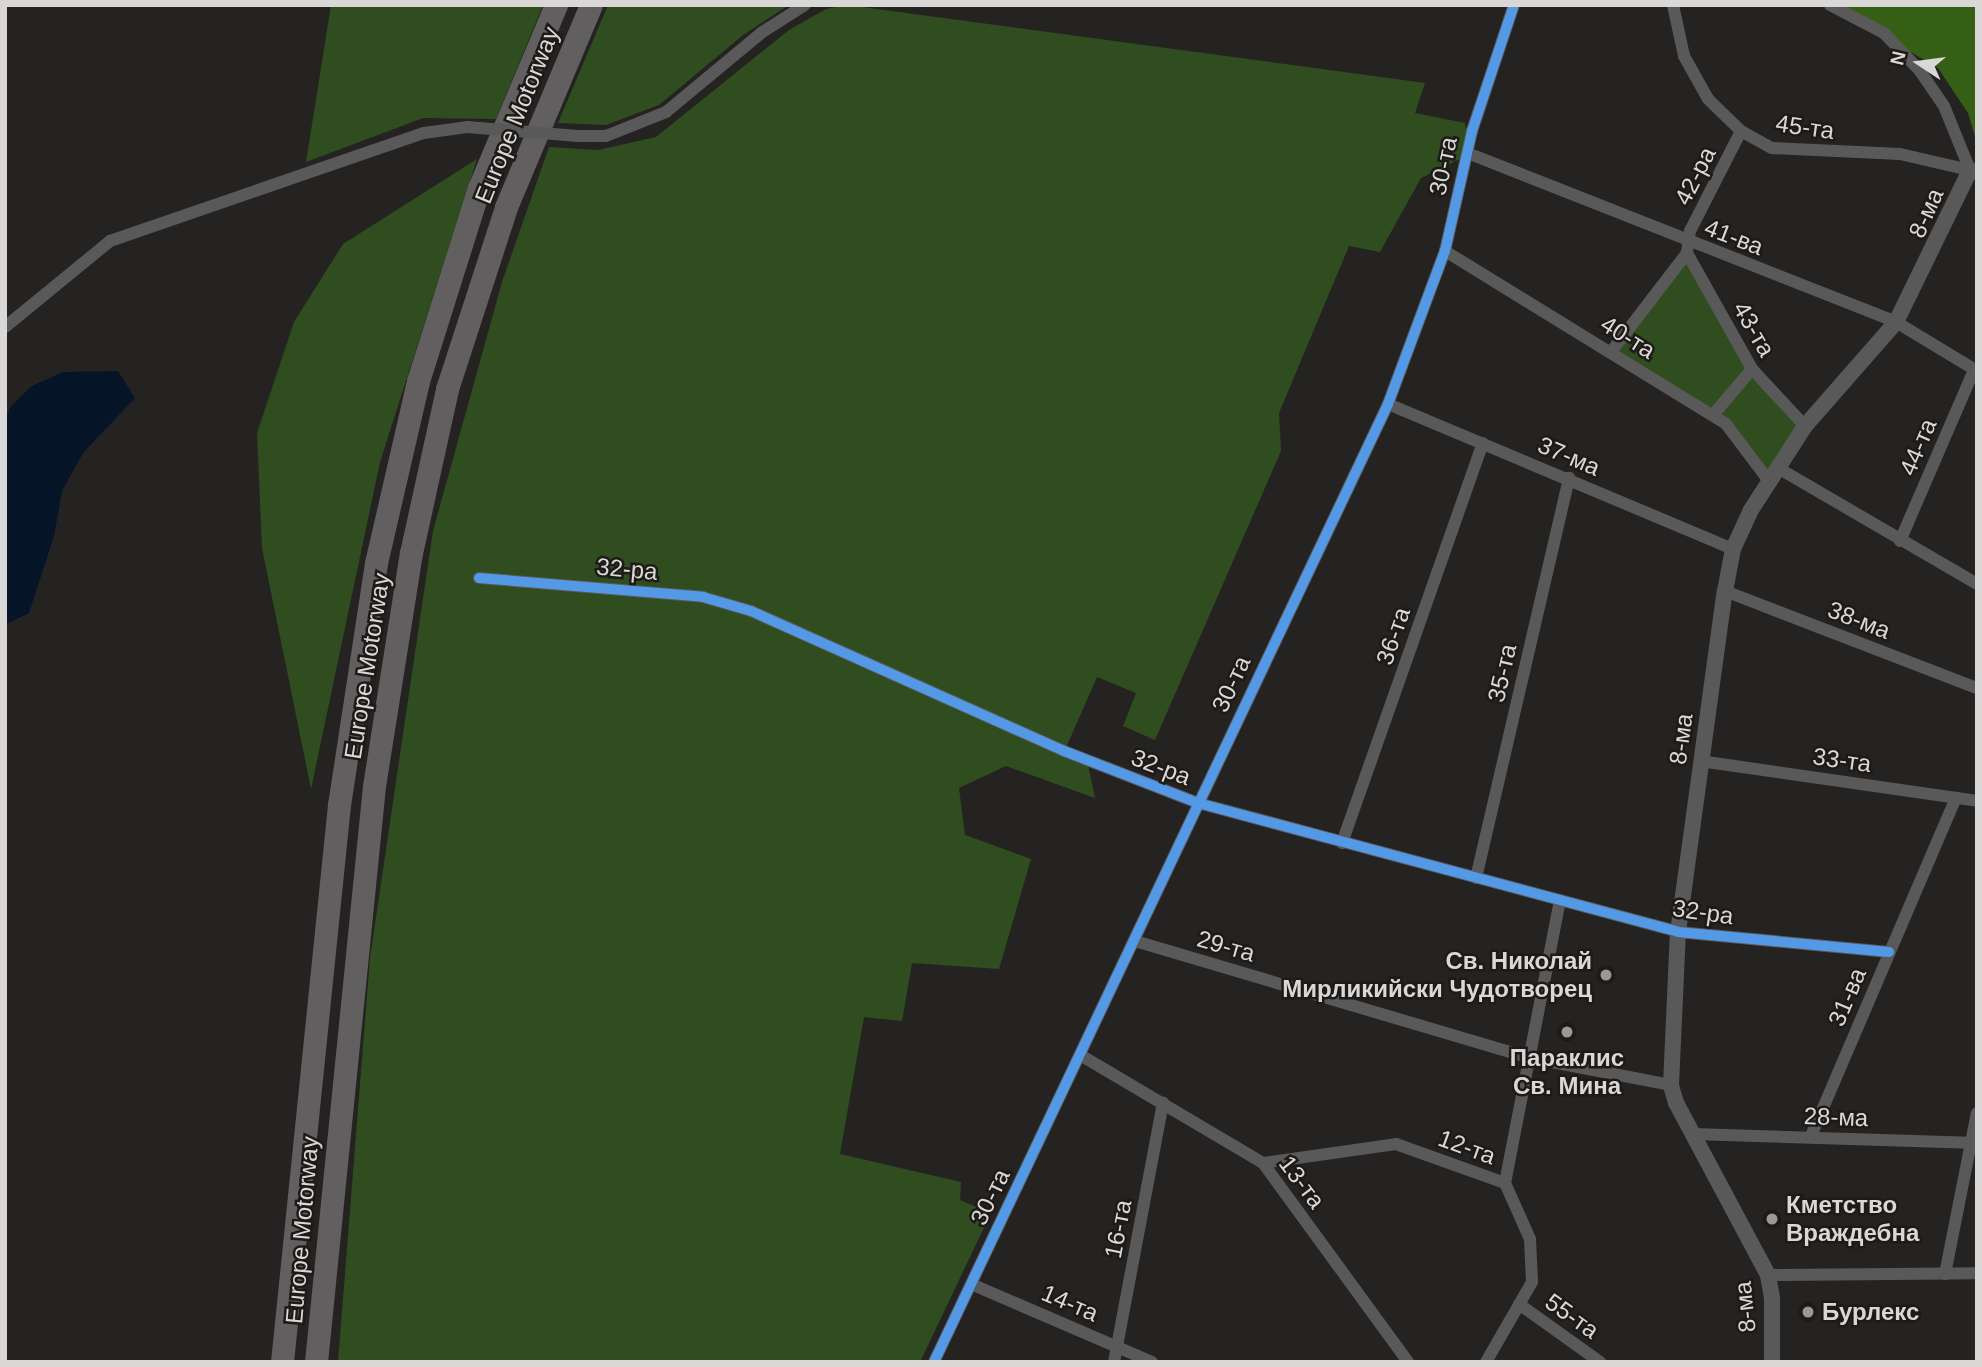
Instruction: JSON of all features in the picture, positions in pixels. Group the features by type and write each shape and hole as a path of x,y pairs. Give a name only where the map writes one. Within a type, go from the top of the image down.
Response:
{"highway":[{"name":"Europe Motorway","path":"282,1362 339,805 376,563 418,381 475,201 556,5"},
{"name":"Europe Motorway","path":"316,1362 373,786 411,553 447,389 506,207 591,5"}],"street":[{"path":"5,327 110,241 414,136 467,127 606,136 666,112 761,33 805,5"},
{"name":"30-та","path":"934,1362 1082,1055 1198,803 1388,404 1445,251 1469,154 1472,131 1514,5"},
{"name":"45-та","path":"1673,5 1684,56 1708,99 1741,131 1772,148 1900,154 1973,171"},
{"path":"1830,5 1884,33 1920,71 1944,106 1973,171"},
{"name":"42-ра","path":"1611,352 1687,247 1741,131"},
{"name":"41-ва","path":"1469,154 1687,247 1896,322 1975,370"},
{"name":"8-ма","path":"1772,1362 1772,1298 1768,1275 1671,1085 1678,932 1700,761 1733,549 1773,475 1805,426 1896,322 1973,171"},
{"name":"43-та","path":"1687,247 1752,369 1805,426"},
{"name":"40-та","path":"1445,251 1713,415 1726,424 1773,475 1977,584"},
{"path":"1713,415 1752,369"},
{"name":"44-та","path":"1900,541 1975,370"},
{"name":"37-ма","path":"1388,404 1733,549"},
{"name":"36-та","path":"1342,843 1483,443"},
{"name":"35-та","path":"1476,878 1569,478"},
{"name":"32-ра","path":"479,578 704,597 751,611 1097,765 1198,803 1678,932 1889,952"},
{"name":"38-ма","path":"1726,591 1977,688"},
{"name":"33-та","path":"1700,761 1977,801"},
{"name":"31-ва","path":"1811,1136 1956,798"},
{"path":"1505,1183 1560,900"},
{"name":"29-та","path":"1135,941 1531,1058 1671,1085"},
{"name":"13-та","path":"1082,1055 1263,1163 1408,1362"},
{"name":"16-та","path":"1114,1362 1163,1103"},
{"path":"1945,1273 1974,1143 1977,1113"},
{"name":"28-ма","path":"1694,1134 1974,1143"},
{"name":"12-та","path":"1263,1163 1396,1144 1505,1183 1530,1240 1532,1315"},
{"path":"1768,1275 1977,1273"},
{"path":"1486,1362 1532,1282"},
{"name":"14-та","path":"971,1284 1152,1362"},
{"name":"55-та","path":"1519,1304 1600,1362"}],"green space":[{"path":"331,5 543,5 496,119 423,118 306,162"},
{"path":"608,5 789,5 743,35 659,105 606,125 558,123"},
{"path":"847,5 1425,83 1415,113 1465,123 1470,154 1421,178 1380,252 1349,246 1279,413 1281,451 1155,740 1123,726 1136,693 1097,677 1065,750 1087,760 1095,798 1006,766 959,788 965,835 1031,859 999,969 912,963 902,1021 864,1017 840,1154 961,1182 960,1200 991,1213 920,1362 338,1362 370,958 433,531 502,282 549,147 598,150 656,137 789,30 826,9"},
{"path":"1830,5 1977,5 1977,143 1968,113 1938,68"},
{"path":"477,159 380,462 311,789 262,548 257,433 294,322 343,244"},
{"path":"1687,253 1752,369 1805,426 1769,481 1740,440 1611,352"}],"water":[{"path":"118,371 135,398 83,453 62,491 54,536 29,613 5,625 5,420 11,406 32,386 63,372"}],"cycle path":[{"path":"934,1362 1388,404 1445,251 1472,131 1514,5"},
{"path":"479,578 703,597 751,611 1064,751 1198,803 1678,932 1889,952"}],"place":[{"name":"Св. Николай Мирликийски Чудотворец","path":"1606,975"},
{"name":"Параклис Св. Мина","path":"1567,1032"},
{"name":"Кметство Враждебна","path":"1772,1219"},
{"name":"Бурлекс","path":"1808,1312"}]}
